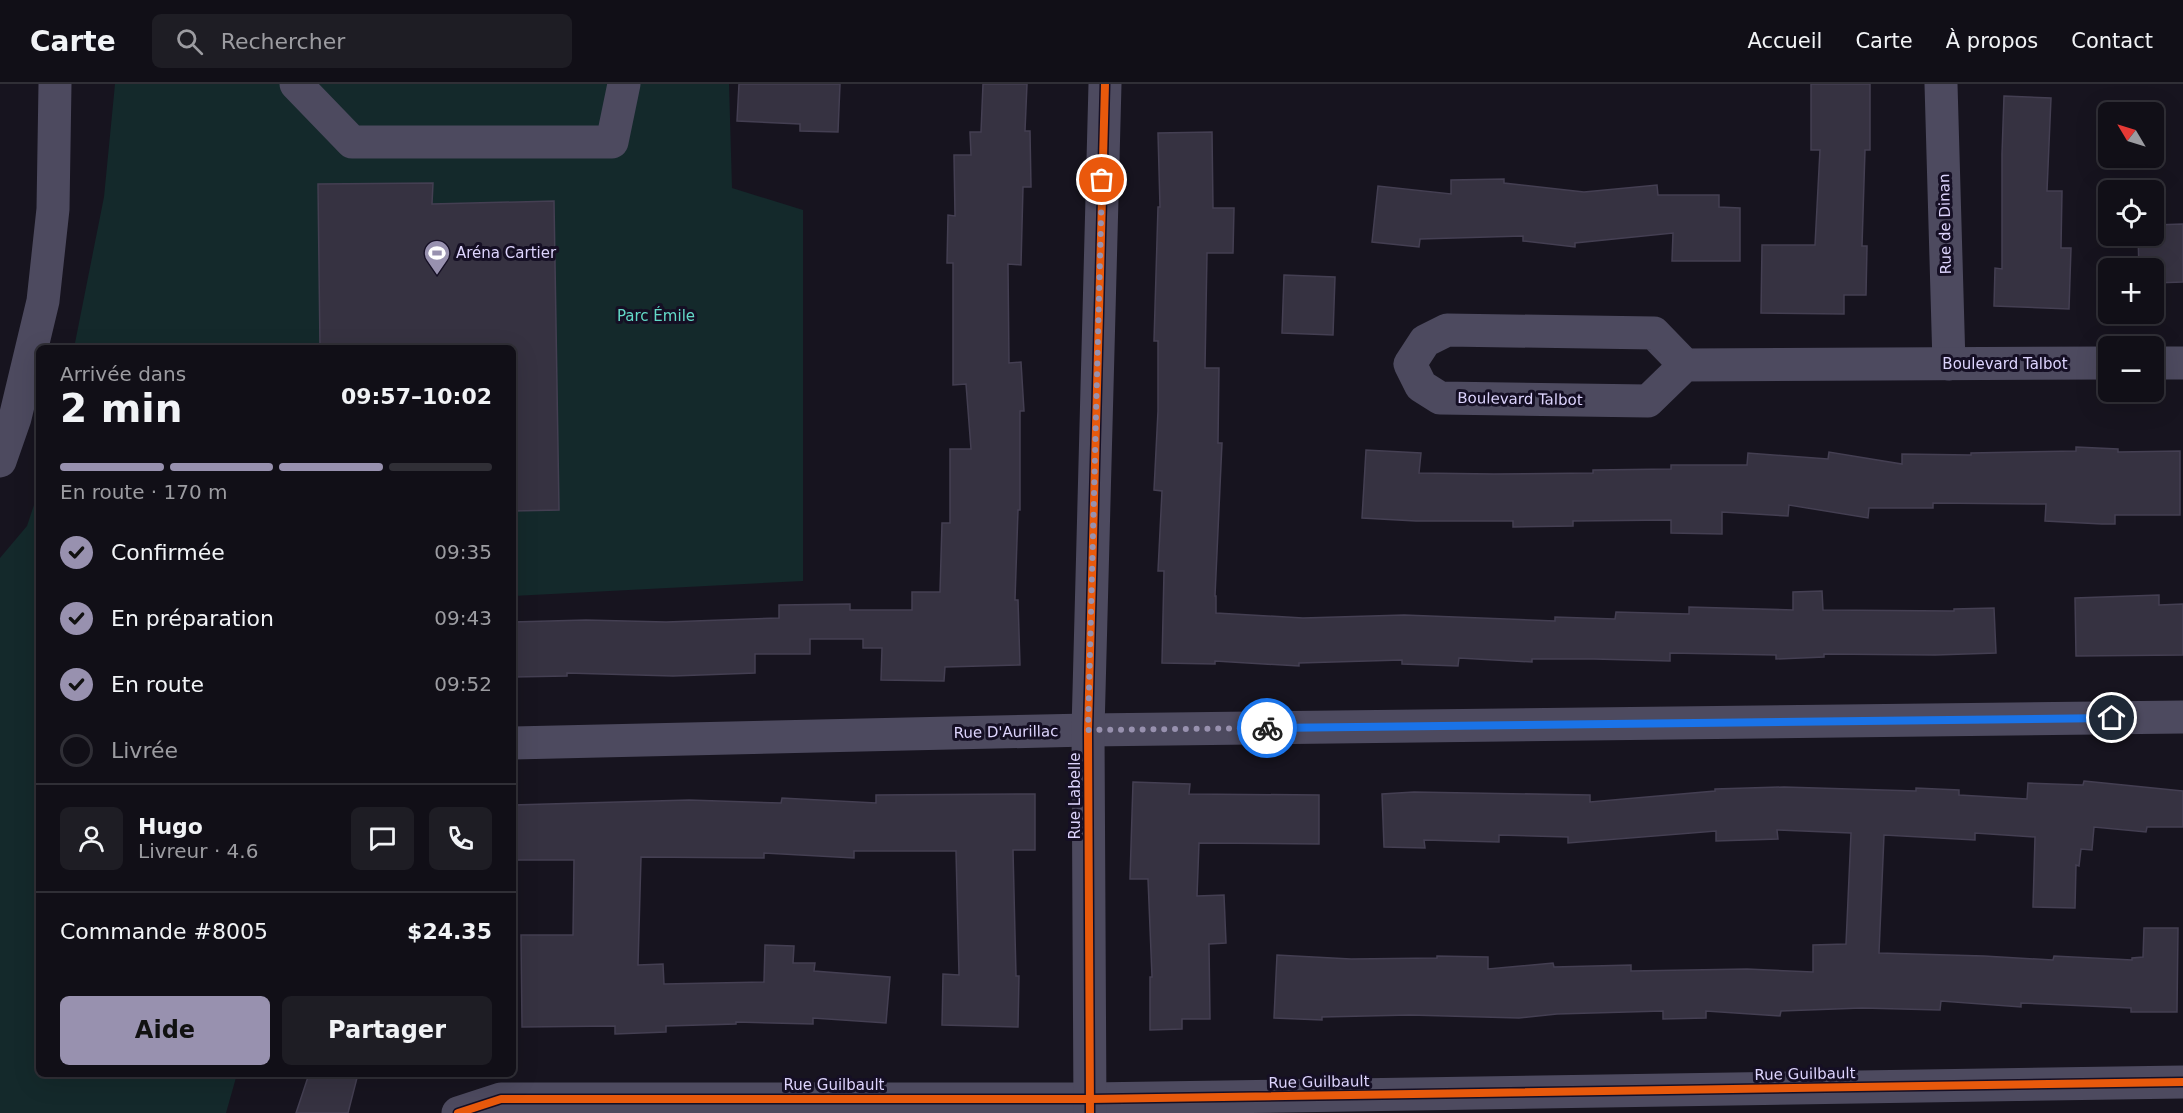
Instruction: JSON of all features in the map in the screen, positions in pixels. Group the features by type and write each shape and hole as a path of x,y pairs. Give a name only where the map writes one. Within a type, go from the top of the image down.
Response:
{"street":[{"path":"0,461 15,418 44,301 52,209 55,84"},
{"path":"296,85 352,142 612,142 624,84"},
{"name":"Rue Labelle","path":"1090,1106 1088,730 1105,84"},
{"name":"Rue de Dinan","path":"1941,84 1948,364"},
{"name":"Boulevard Talbot","path":"1685,365 1654,333 1447,330 1425,341 1410,364 1421,386 1440,398 1648,400 1685,365 2098,363"},
{"path":"2164,363 2183,363"},
{"name":"Rue D'Aurillac","path":"516,743 1088,730 2183,717"},
{"name":"Rue Guilbault","path":"458,1113 501,1099 1090,1106 2183,1082"}],"green space":[{"name":"Parc Émile","path":"115,84 729,84 732,188 803,210 803,581 516,596 516,345 75,345 104,197"},
{"path":"36,499 36,1077 236,1077 226,1113 0,1113 0,558 27,526"}],"building":[{"path":"739,84 840,84 838,132 800,131 800,124 737,121"},
{"path":"983,84 1027,84 1025,131 1030,131 1031,187 1023,187 1021,265 1008,264 1009,363 1021,362 1024,411 1020,411 1020,510 1018,510 1015,600 1018,600 1020,665 945,667 944,681 881,680 882,648 863,648 863,639 810,639 810,654 755,654 755,673 673,676 567,673 567,676 516,677 516,622 586,620 666,622 779,618 779,605 850,604 850,610 912,610 912,592 940,592 942,523 950,523 950,449 971,449 966,384 953,385 953,263 947,263 948,215 955,216 954,155 971,155 970,132 981,132"},
{"path":"1811,84 1870,84 1870,150 1865,150 1862,246 1867,246 1866,295 1844,295 1844,314 1761,313 1762,245 1815,245 1820,150 1811,150"},
{"path":"2004,96 2051,98 2047,191 2062,191 2061,248 2071,248 2069,309 1994,306 1995,268 2002,269"},
{"path":"1212,132 1213,208 1234,208 1233,253 1207,253 1205,368 1219,368 1218,443 1222,443 1216,613 1303,618 1404,615 1555,621 1555,617 1615,619 1616,612 1689,614 1689,607 1793,610 1793,592 1822,591 1823,610 1954,611 1954,609 1994,608 1996,653 1824,654 1824,657 1776,659 1776,655 1670,653 1670,661 1532,659 1532,662 1459,658 1458,666 1402,664 1402,660 1299,663 1299,666 1215,661 1215,664 1162,663 1164,571 1158,571 1162,491 1154,490 1158,411 1158,341 1154,341 1158,207 1160,207 1158,133"},
{"path":"1504,179 1504,183 1584,192 1657,185 1658,195 1719,195 1719,207 1740,208 1740,261 1672,261 1673,233 1575,243 1575,247 1523,241 1523,236 1420,239 1419,247 1372,242 1378,186 1451,194 1451,180"},
{"name":"Aréna Cartier","path":"433,183 432,204 554,201 559,510 516,511 516,345 320,345 318,184"},
{"path":"2183,224 2183,282 2164,283 2164,258 2139,258 2138,246 2164,246 2164,225"},
{"path":"1284,275 1335,277 1333,335 1282,333"},
{"path":"2076,447 2118,449 2118,452 2180,451 2180,515 2115,515 2115,524 2102,524 2045,521 2046,504 1933,503 1933,508 1869,508 1868,518 1789,505 1788,516 1722,512 1722,534 1671,533 1671,520 1573,521 1573,526 1513,527 1513,521 1416,521 1362,518 1366,450 1421,453 1419,473 1494,474 1593,473 1593,470 1671,469 1671,465 1747,465 1748,453 1828,459 1829,452 1902,464 1902,454 1971,455 1971,453 2076,451"},
{"path":"2159,595 2159,605 2183,604 2183,655 2076,656 2075,598"},
{"path":"2084,781 2183,791 2183,827 2147,827 2146,832 2094,827 2092,850 2081,849 2079,866 2076,865 2075,908 2033,907 2035,837 1975,833 1975,840 1884,835 1879,953 2053,960 2054,956 2132,960 2132,958 2143,957 2144,928 2178,928 2177,1012 2131,1012 2131,1008 2021,1003 2021,1007 1941,1001 1940,1010 1862,1008 1781,1011 1780,1016 1706,1011 1706,1018 1663,1019 1663,1011 1557,1014 1519,1018 1410,1015 1322,1017 1322,1020 1274,1018 1277,955 1351,959 1488,957 1488,969 1553,963 1554,967 1631,965 1631,971 1747,969 1813,972 1813,945 1846,944 1851,833 1777,830 1778,839 1716,841 1716,831 1568,843 1568,837 1499,835 1499,842 1424,840 1425,848 1384,847 1382,794 1414,792 1590,795 1590,802 1715,791 1715,789 1784,787 1916,791 1916,788 1959,790 1959,795 2027,799 2028,783 2083,785"},
{"path":"1133,782 1190,784 1189,794 1319,795 1319,844 1199,843 1197,896 1224,895 1226,943 1209,944 1210,1019 1182,1019 1182,1029 1150,1030 1150,977 1152,977 1148,879 1130,879"},
{"path":"1035,794 1035,850 1013,850 1016,976 1019,976 1018,1027 942,1025 943,974 959,975 956,851 854,851 854,858 764,853 764,858 641,857 638,965 663,964 664,984 764,982 765,945 794,946 793,963 815,963 814,971 890,977 886,1023 813,1018 813,1024 736,1022 736,1024 666,1026 666,1032 615,1034 615,1026 522,1027 521,935 573,935 574,860 516,860 516,805 689,800 781,803 782,798 876,803 876,795"},
{"path":"308,1077 357,1077 348,1113 296,1113"}],"cycle path":[{"path":"1090,1113 1088,730 1105,84"},
{"path":"458,1113 501,1099 1090,1099 2183,1082"}],"way so far":[{"path":"1102,180 1088,730 1267,728"}],"place":[{"name":"Aréna Cartier","path":"437,276"}],"route":[{"path":"1267,728 2112,718"}]}
